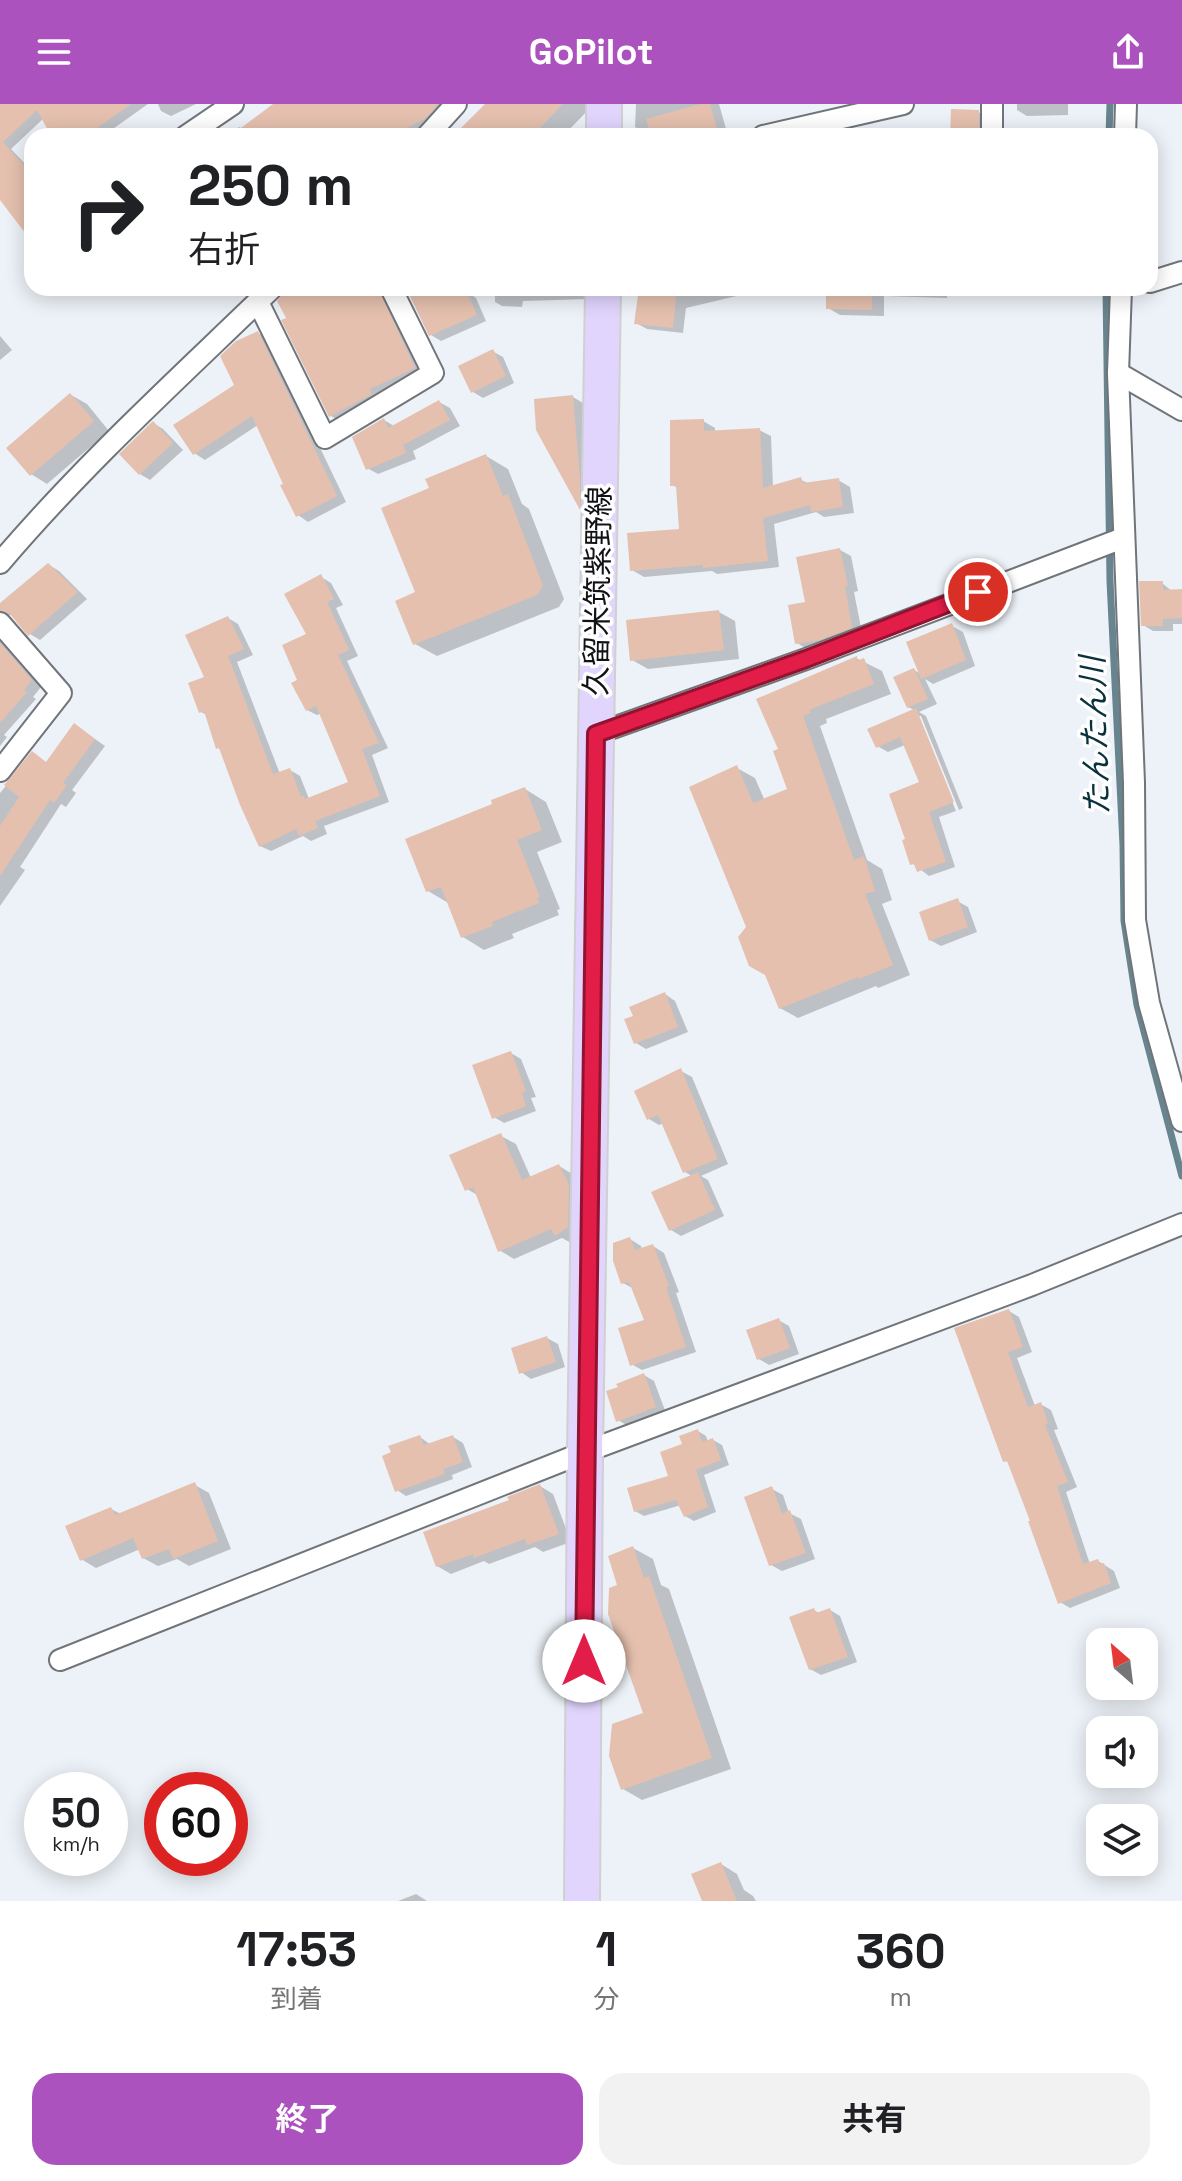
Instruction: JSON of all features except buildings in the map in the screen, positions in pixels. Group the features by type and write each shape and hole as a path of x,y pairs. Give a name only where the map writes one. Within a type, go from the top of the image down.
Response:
{"main road":[{"path":"604,104 604,128"},
{"name":"久留米筑紫野線","path":"582,1901 585,1452 603,296"}],"street":[{"path":"198,128 233,104"},
{"path":"434,128 456,104"},
{"path":"798,128 903,104"},
{"path":"992,104 992,128"},
{"path":"1125,128 1126,104"},
{"path":"1158,280 1182,272"},
{"path":"0,563 50,503 114,438 264,296"},
{"path":"265,296 325,438 433,373 395,296"},
{"path":"1124,296 1118,373 1134,783 1135,920 1149,1003 1182,1121"},
{"path":"1118,373 1182,410"},
{"path":"596,734 806,659 1123,538"},
{"path":"0,623 61,693 0,771"},
{"path":"60,1660 585,1452 1032,1285 1182,1224"}],"waterway":[{"name":"たんたん川","path":"1109,128 1110,104"},
{"name":"たんたん川","path":"1106,296 1110,581 1124,921 1137,1005 1182,1176"}],"route":[{"path":"584,1661 596,734 806,659 978,592"}]}
